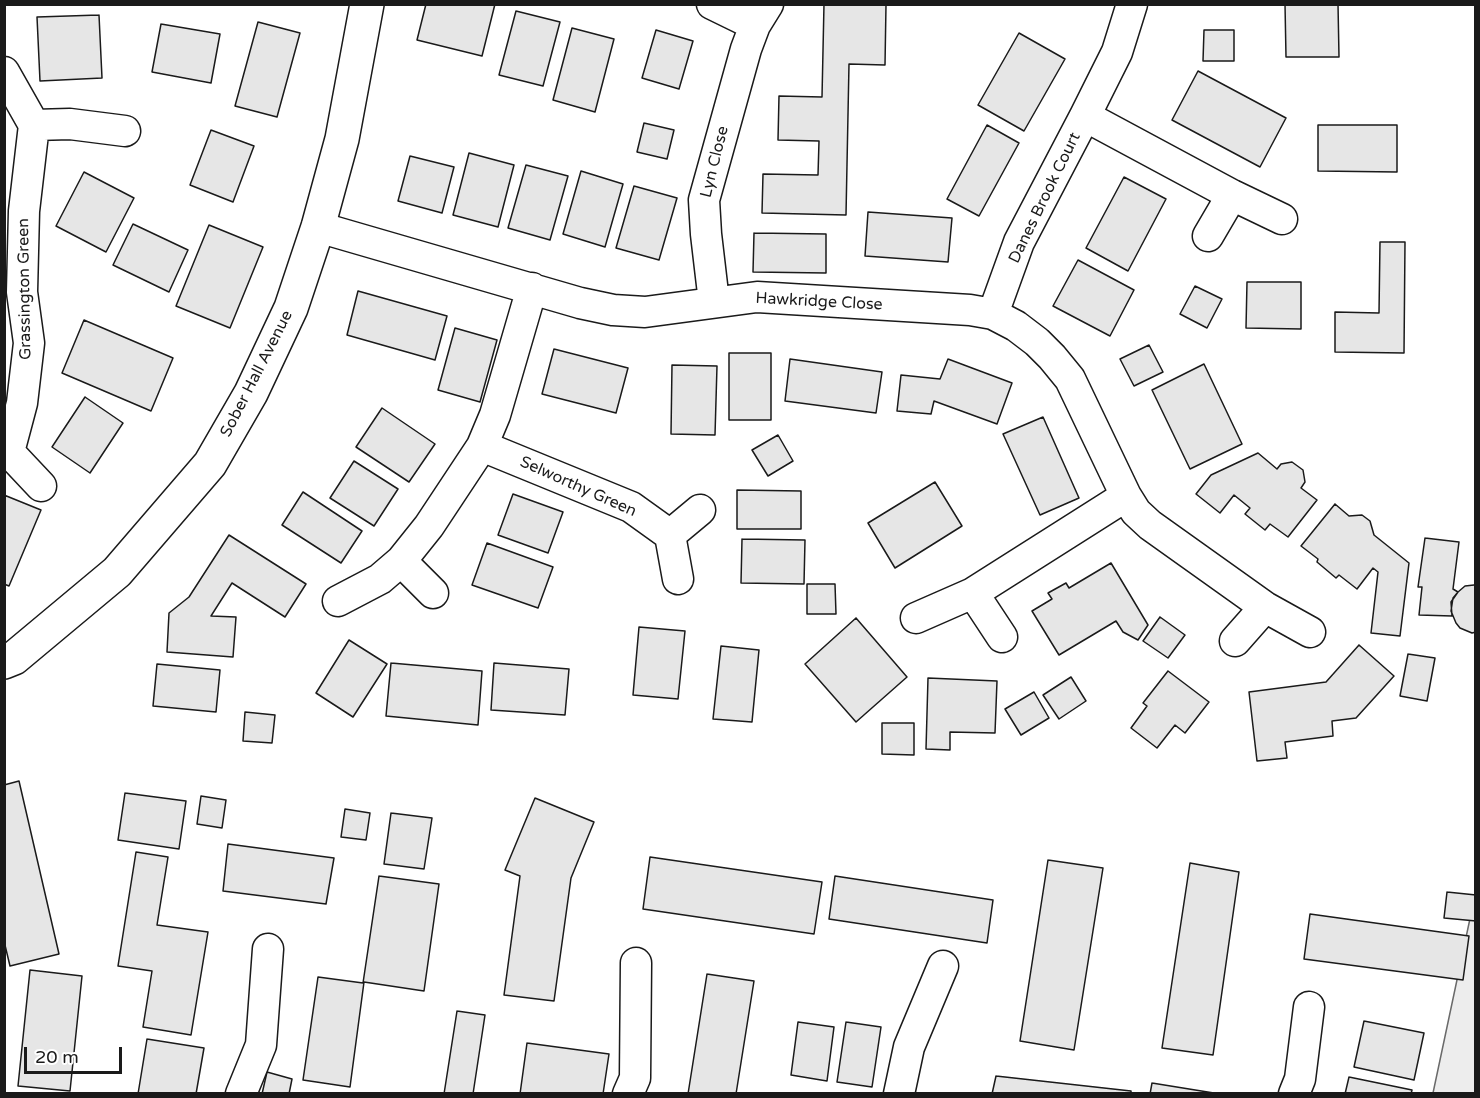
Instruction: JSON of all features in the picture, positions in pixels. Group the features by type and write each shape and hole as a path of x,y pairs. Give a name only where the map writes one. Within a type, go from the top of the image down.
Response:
{"street":[{"name":"Sober Hall Avenue","path":"4,662 14,658 117,572 210,464 251,393 291,308 318,227 342,139 367,4"},
{"name":"Lyn Close","path":"712,4 762,15 746,49 704,201 714,302"},
{"name":"Danes Brook Court","path":"993,314 1019,242 1116,52 1132,4"},
{"path":"4,72 34,125 70,124 125,131"},
{"name":"Danes Brook Court","path":"1085,116 1232,195 1282,219"},
{"name":"Grassington Green","path":"34,125 24,211 22,269 22,292 29,344 22,403 7,452 41,486"},
{"path":"1208,236 1232,195"},
{"name":"Hawkridge Close","path":"318,227 470,272 612,310 645,312 757,297 970,310 993,314 1016,326 1037,342 1070,379 1126,496 1136,512 1150,525 1265,607 1310,632"},
{"path":"338,601 380,579 401,561 429,526 482,446 495,416 532,288"},
{"name":"Selworthy Green","path":"482,446 631,507 670,535"},
{"path":"916,618 973,593 1126,496"},
{"path":"678,579 670,535 700,510"},
{"path":"401,561 432,593"},
{"path":"973,593 1002,637"},
{"path":"1235,641 1265,607"},
{"path":"241,1094 261,1045 268,949"},
{"path":"628,1094 634,1078 636,963"},
{"path":"898,1094 909,1047 943,966"},
{"path":"1294,1094 1300,1079 1309,1007"}],"shaded area":[{"path":"1475,895 1475,1093 1433,1093"}],"building":[{"path":"426,4 495,4 482,56 417,40"},
{"path":"824,4 886,5 885,65 849,64 846,215 762,213 763,174 818,175 819,141 778,140 779,96 822,97"},
{"path":"1285,4 1338,4 1339,57 1286,57"},
{"path":"516,11 560,22 543,86 499,75"},
{"path":"99,15 102,78 40,81 37,17"},
{"path":"258,22 300,33 277,117 235,106"},
{"path":"161,24 220,34 211,83 152,72"},
{"path":"572,28 614,39 595,112 553,100"},
{"path":"656,30 693,41 679,89 642,78"},
{"path":"1204,30 1234,30 1234,61 1203,61"},
{"path":"1019,33 1065,59 1024,131 978,105"},
{"path":"1198,71 1286,118 1260,167 1172,120"},
{"path":"644,123 674,130 667,159 637,152"},
{"path":"987,125 1019,143 979,216 947,199"},
{"path":"1318,125 1397,125 1397,172 1318,171"},
{"path":"211,130 254,146 233,202 190,185"},
{"path":"469,153 514,165 498,227 453,215"},
{"path":"410,156 454,167 442,213 398,201"},
{"path":"526,165 568,176 550,240 508,228"},
{"path":"581,171 623,184 605,247 563,234"},
{"path":"84,172 134,198 106,252 56,226"},
{"path":"1124,177 1166,199 1128,271 1086,248"},
{"path":"634,186 677,198 659,260 616,248"},
{"path":"868,212 952,218 948,262 865,256"},
{"path":"133,224 188,250 169,292 113,265"},
{"path":"209,225 263,247 230,328 176,306"},
{"path":"754,233 826,234 826,273 753,272"},
{"path":"1380,242 1405,242 1404,353 1335,352 1335,312 1379,313"},
{"path":"1078,260 1134,290 1110,336 1053,306"},
{"path":"1247,282 1301,282 1301,329 1246,328"},
{"path":"1195,286 1222,299 1207,328 1180,314"},
{"path":"358,291 447,316 435,360 347,335"},
{"path":"84,320 173,358 151,411 62,373"},
{"path":"455,328 497,340 480,402 438,390"},
{"path":"1149,345 1163,372 1134,386 1120,359"},
{"path":"554,349 628,368 616,413 542,394"},
{"path":"729,353 771,353 771,420 729,420"},
{"path":"790,359 882,372 876,413 785,401"},
{"path":"948,359 1012,383 997,424 934,401 931,414 897,411 901,375 940,379"},
{"path":"1204,364 1242,444 1190,469 1152,390"},
{"path":"672,365 717,366 715,435 671,434"},
{"path":"85,397 123,423 90,473 52,447"},
{"path":"382,408 435,444 409,482 356,447"},
{"path":"1043,417 1079,498 1040,515 1003,434"},
{"path":"778,435 793,461 768,476 752,450"},
{"path":"1258,453 1277,469 1281,464 1292,462 1303,470 1305,482 1301,488 1317,500 1288,537 1270,524 1265,530 1245,514 1250,508 1234,495 1220,513 1196,494 1211,475"},
{"path":"354,461 398,489 374,526 330,498"},
{"path":"935,482 962,526 895,568 868,523"},
{"path":"737,490 801,491 801,529 737,529"},
{"path":"303,492 362,531 341,563 282,525"},
{"path":"513,494 563,512 548,553 498,535"},
{"path":"4,495 41,510 9,586 4,584"},
{"path":"1335,504 1349,516 1362,515 1370,521 1374,535 1409,563 1400,636 1371,633 1378,572 1373,568 1357,589 1339,575 1336,578 1317,562 1318,559 1301,546"},
{"path":"229,535 306,584 285,617 232,583 211,616 236,617 233,657 167,652 169,613 189,597"},
{"path":"1425,538 1459,542 1453,589 1458,592 1451,602 1452,616 1419,615 1422,587 1418,587"},
{"path":"742,539 805,540 804,584 741,583"},
{"path":"487,543 553,567 538,608 472,585"},
{"path":"1111,563 1148,625 1138,640 1123,632 1116,621 1059,655 1032,611 1052,599 1048,593 1066,583 1069,588"},
{"path":"807,584 835,584 836,614 807,614"},
{"path":"1476,585 1476,632 1472,633 1460,628 1451,611 1453,598 1458,592 1465,586"},
{"path":"1160,617 1185,635 1168,658 1143,641"},
{"path":"856,618 907,677 856,722 805,664"},
{"path":"639,627 685,631 678,699 633,695"},
{"path":"349,640 387,664 353,717 316,693"},
{"path":"1359,645 1394,676 1356,718 1332,721 1333,736 1285,742 1287,758 1257,761 1249,692 1326,682"},
{"path":"721,646 759,650 752,722 713,719"},
{"path":"1408,654 1435,658 1427,701 1400,696"},
{"path":"391,663 482,671 478,725 386,716"},
{"path":"494,663 569,669 565,715 491,710"},
{"path":"157,664 220,670 216,712 153,706"},
{"path":"1168,671 1209,702 1185,733 1175,725 1157,748 1131,728 1147,706 1143,703"},
{"path":"1071,677 1086,701 1059,719 1043,695"},
{"path":"928,678 997,681 995,733 950,732 950,750 926,749"},
{"path":"1034,692 1049,718 1021,735 1005,709"},
{"path":"245,712 275,715 272,743 243,741"},
{"path":"882,723 914,723 914,755 882,754"},
{"path":"19,781 59,954 10,966 4,941 4,785"},
{"path":"125,793 186,801 179,849 118,840"},
{"path":"201,796 226,800 222,828 197,824"},
{"path":"535,798 594,822 571,878 554,1001 504,995 520,876 505,870"},
{"path":"345,809 370,813 366,840 341,837"},
{"path":"391,813 432,818 424,869 384,864"},
{"path":"228,844 334,858 326,904 223,891"},
{"path":"136,852 168,857 157,925 208,932 191,1035 143,1027 152,971 118,966"},
{"path":"650,857 822,882 814,934 643,909"},
{"path":"1048,860 1103,868 1074,1050 1020,1041"},
{"path":"1190,863 1239,872 1213,1055 1162,1048"},
{"path":"379,876 439,884 424,991 364,982 350,1087 303,1080 318,977 363,983"},
{"path":"835,876 993,900 987,943 829,919"},
{"path":"1447,892 1476,895 1476,921 1444,918"},
{"path":"1310,914 1469,936 1463,980 1304,959"},
{"path":"30,970 82,976 70,1091 18,1086"},
{"path":"707,974 754,981 736,1094 688,1094"},
{"path":"457,1011 485,1015 473,1094 444,1094"},
{"path":"1364,1021 1424,1033 1414,1080 1354,1067"},
{"path":"798,1022 834,1027 827,1081 791,1075"},
{"path":"846,1022 881,1027 872,1087 837,1082"},
{"path":"147,1039 204,1048 196,1094 138,1094"},
{"path":"527,1043 609,1054 603,1094 520,1094"},
{"path":"267,1072 292,1079 289,1094 262,1094"},
{"path":"996,1076 1131,1091 1131,1094 992,1094"},
{"path":"1349,1077 1412,1090 1411,1094 1345,1094"},
{"path":"1152,1083 1220,1094 1150,1094"}]}
